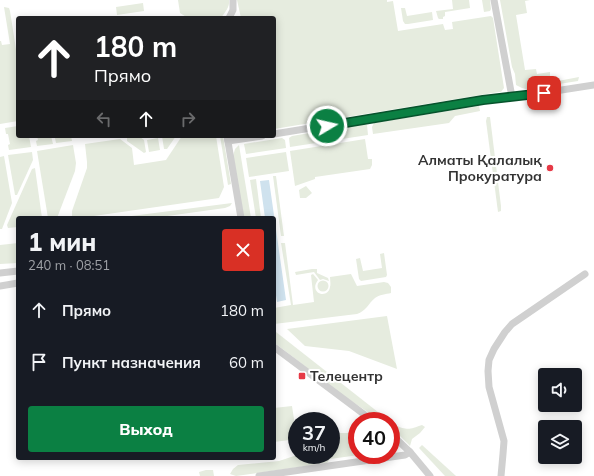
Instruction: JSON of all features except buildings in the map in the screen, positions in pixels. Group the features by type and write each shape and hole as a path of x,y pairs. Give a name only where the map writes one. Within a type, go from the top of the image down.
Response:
{"street":[{"path":"230,16 233,10 233,0"},
{"path":"494,0 512,96"},
{"path":"276,134 490,99 594,85"},
{"path":"239,138 227,139 240,216"},
{"path":"0,269 16,269"},
{"path":"0,273 16,269"},
{"path":"501,476 504,441 489,387 489,360 494,348 512,324 585,274"},
{"path":"0,286 16,283"},
{"path":"276,348 362,412"},
{"path":"400,443 430,476"},
{"path":"259,476 405,455 410,452"}],"shaded area":[{"path":"178,0 229,0 229,5 222,16 185,16 180,13"},
{"path":"237,0 393,1 398,31 443,24 445,30 453,29 452,22 491,16 493,18 504,88 501,92 276,129 276,16 241,16"},
{"path":"452,0 469,0 470,8 445,12 443,19 439,19 436,11 453,9"},
{"path":"482,0 490,0 490,11 484,12"},
{"path":"500,0 530,0 525,1 527,13 516,15 525,70 536,69 537,74 550,72 550,81 548,86 526,89 516,85"},
{"path":"143,3 144,11 117,15 116,7"},
{"path":"4,7 9,8 10,11 16,49 16,121 0,124 0,41 2,45 10,44"},
{"path":"401,8 405,8 407,16 432,12 433,20 405,24 403,21"},
{"path":"579,77 578,81 559,84 558,81"},
{"path":"479,106 480,111 455,116 449,123 373,134 372,127 374,123"},
{"path":"487,117 490,117 501,206 501,211 498,212 486,121"},
{"path":"363,124 367,125 368,135 290,147 289,138 292,136"},
{"path":"16,126 16,138 29,138 31,147 9,150 8,145 10,144 5,128"},
{"path":"38,138 52,138 53,144 37,146 36,141 38,140"},
{"path":"55,138 71,138 72,141 56,143"},
{"path":"127,138 141,138 144,140 146,152 144,153 127,141"},
{"path":"158,138 160,150 149,152 147,140"},
{"path":"162,138 175,138 167,149 164,149"},
{"path":"181,138 216,138 224,187 219,198 94,216 72,216 72,211 87,168 85,144 120,139 132,148 134,165 166,160"},
{"path":"220,138 223,138 231,184 228,185"},
{"path":"282,138 285,140 286,148 246,154 244,144"},
{"path":"365,139 368,159 372,159 370,169 315,177 315,179 295,186 290,151"},
{"path":"73,145 76,163 75,171 58,216 48,216 37,151"},
{"path":"239,145 251,216 243,216 233,156 235,149"},
{"path":"32,152 33,160 17,195 15,195 8,155"},
{"path":"286,152 289,171 249,177 246,158"},
{"path":"4,156 12,203 2,229 0,229 0,157"},
{"path":"35,168 42,216 16,216 16,227 8,228 7,225 32,169"},
{"path":"273,176 276,176 284,236 281,236"},
{"path":"256,179 261,216 256,216 250,180"},
{"path":"306,186 312,193 306,198 300,198 299,190"},
{"path":"232,203 230,206 225,208 167,216 131,216"},
{"path":"16,243 16,263 0,264 0,245"},
{"path":"281,243 285,243 293,305 314,302 311,275 313,274 318,280 315,288 323,294 328,291 330,277 351,274 357,286 384,282 388,283 391,287 391,293 377,297 365,309 357,314 276,324 276,308 291,305"},
{"path":"384,253 386,277 361,281 359,279 356,259 360,258 363,271 382,268 380,254"},
{"path":"317,269 317,273 328,278 329,281 323,279 320,280 314,272 296,275 295,272"},
{"path":"321,281 325,281 327,282 327,290 321,291 318,288 318,284"},
{"path":"387,316 397,369 349,351 305,346 287,329"},
{"path":"276,332 378,412 368,412 344,396 276,344"},
{"path":"292,406 293,412 288,412 288,440 276,442 276,408"},
{"path":"422,425 425,427 412,439 410,446 400,436 400,427 406,429"},
{"path":"340,433 348,433 348,457 340,458"},
{"path":"422,445 456,476 445,476 419,448"},
{"path":"288,458 288,464 320,464 236,476 230,474 238,465 279,461"},
{"path":"213,470 214,476 200,476 199,472"}],"water":[{"path":"269,180 274,216 265,216 260,181"},
{"path":"276,229 286,300 277,302 276,295"}],"place":[{"name":"Алматы Қалалық Прокуратура","path":"550,168"},
{"name":"Телецентр","path":"302,376"}],"route":[{"path":"327,126 483,100 544,93"}]}
